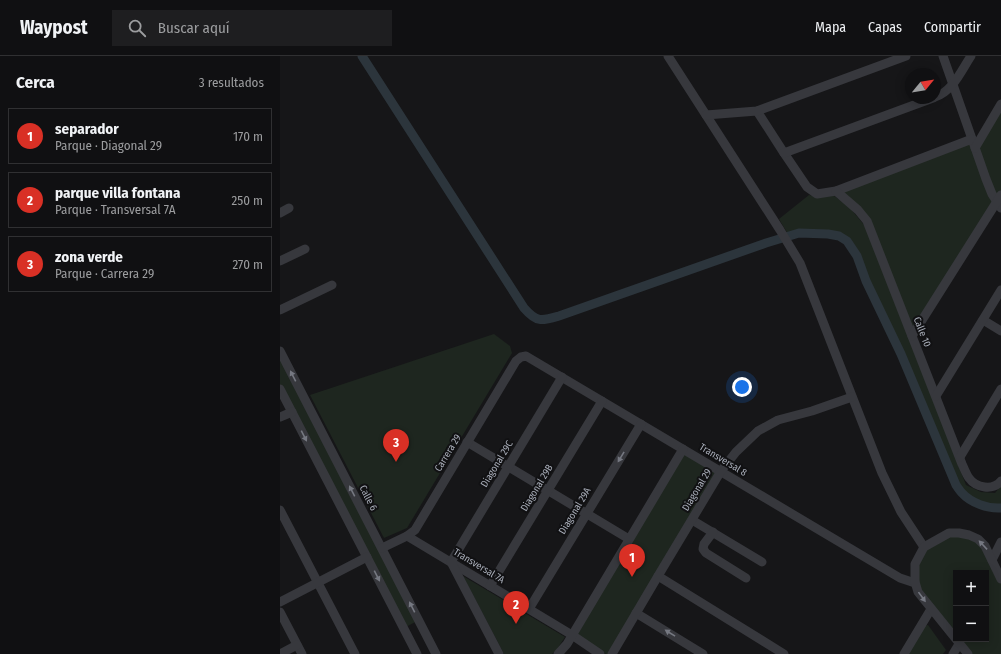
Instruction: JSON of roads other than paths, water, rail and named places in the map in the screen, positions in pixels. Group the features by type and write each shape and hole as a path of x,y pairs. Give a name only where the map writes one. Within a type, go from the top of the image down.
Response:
{"street":[{"path":"668,56 800,262 882,473 901,512 924,547"},
{"path":"706,115 757,111 906,56"},
{"path":"912,336 1000,201 992,194 986,179 943,56"},
{"path":"941,94 953,85 971,56"},
{"path":"784,153 918,104"},
{"path":"757,111 807,187 817,194 836,191 974,144 1001,104"},
{"name":"Calle 10","path":"836,191 858,210 867,221 970,480 980,486 990,487 1000,484 1001,481"},
{"path":"280,213 289,208"},
{"path":"280,261 305,248"},
{"path":"280,310 332,285"},
{"path":"936,396 1001,290"},
{"path":"983,320 1001,331"},
{"name":"Calle 6","path":"280,351 436,654"},
{"name":"Transversal 8","path":"521,357 526,356 900,578 915,582"},
{"name":"Carrera 29","path":"382,548 407,536 415,530 516,361 521,357"},
{"name":"Diagonal 29C","path":"451,562 562,377"},
{"path":"280,389 417,654"},
{"path":"960,458 1001,389"},
{"name":"Diagonal 29","path":"612,654 721,471 736,452 758,431 778,420 812,411 852,397"},
{"name":"Diagonal 29B","path":"490,586 602,401"},
{"path":"280,417 292,412"},
{"name":"Diagonal 29A","path":"529,609 641,424"},
{"path":"467,442 629,539"},
{"path":"558,654 567,644 683,449"},
{"path":"280,510 355,654"},
{"path":"692,520 762,562"},
{"path":"713,532 704,544 703,548 706,553 746,578"},
{"path":"968,654 918,592 915,582 915,564 924,547 949,533 959,533 969,535 985,546 1001,579"},
{"name":"Transversal 7A","path":"407,536 572,635 600,654"},
{"path":"992,560 1001,542"},
{"path":"280,602 367,557"},
{"path":"451,562 499,654"},
{"path":"658,576 784,654"},
{"path":"904,654 931,609"},
{"path":"280,612 302,654"},
{"path":"636,613 703,654"},
{"path":"404,628 419,620"},
{"path":"953,654 959,644"},
{"path":"280,654 297,645"}],"waterway":[{"path":"362,56 524,308 540,320 559,316 766,243 799,233 828,234 839,236 847,241 857,256 866,281 901,354 956,485 970,500 980,505 1001,508"}],"place":[{"name":"zona verde","path":"396,462"},
{"name":"separador","path":"632,577"},
{"name":"parque villa fontana","path":"516,624"}]}
